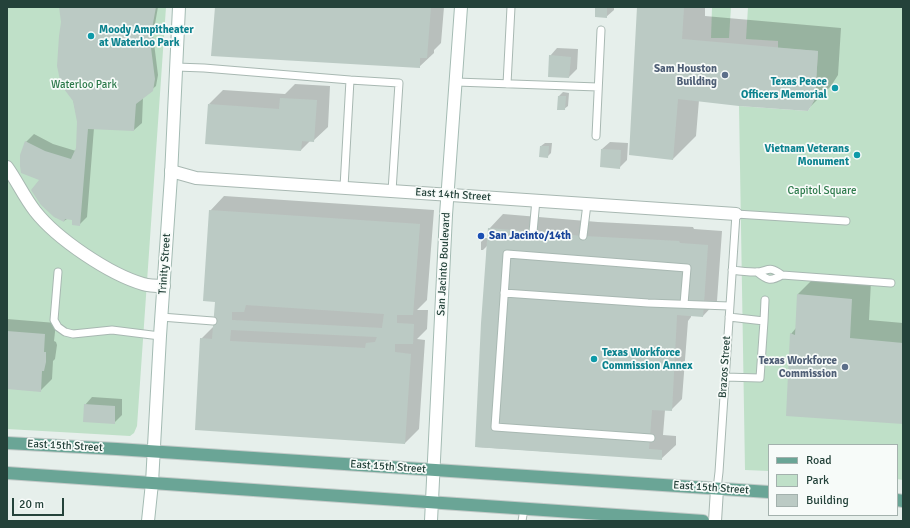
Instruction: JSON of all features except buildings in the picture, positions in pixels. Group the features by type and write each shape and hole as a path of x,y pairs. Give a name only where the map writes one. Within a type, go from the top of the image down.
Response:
{"main road":[{"name":"Trinity Street","path":"148,521 152,483 171,171 179,7"},
{"name":"San Jacinto Boulevard","path":"431,521 448,194 461,7"},
{"path":"7,167 20,190 35,211 58,236 121,276 144,285 164,286"},
{"name":"East 14th Street","path":"171,171 196,178 736,214"},
{"name":"East 15th Street","path":"7,443 768,492"},
{"path":"7,473 432,503 523,515 703,521"},
{"name":"Brazos Street","path":"715,521 716,489"}],"lane":[{"path":"507,84 511,7"},
{"path":"596,136 601,30"},
{"path":"176,67 399,83 392,191"},
{"path":"344,188 350,80"},
{"path":"456,82 598,87"},
{"path":"534,232 536,200"},
{"path":"583,236 587,204"},
{"path":"736,214 846,221"},
{"name":"Brazos Street","path":"716,489 719,472 728,317 736,214"},
{"path":"651,438 495,427 507,254 687,268 684,304"},
{"path":"732,270 757,272 765,279 774,280 782,275 891,283"},
{"path":"58,272 54,320 58,327 65,332 74,334 112,330 160,336"},
{"path":"504,293 648,303 729,306"},
{"path":"725,377 760,378 765,300"},
{"path":"161,317 213,321"},
{"path":"728,317 764,321"}],"green space":[{"name":"Waterloo Park","path":"7,7 166,7 137,426 134,433 130,436 7,429"},
{"path":"712,7 731,7 729,38 711,38"},
{"name":"Capitol Square","path":"748,7 903,7 903,480 898,479 898,444 768,444 768,471 745,470 739,106 808,111 815,99 818,51 778,48 778,41 746,39"}],"place":[{"name":"Moody Ampitheater at Waterloo Park","path":"91,36"},
{"name":"Sam Houston Building","path":"725,75"},
{"name":"Texas Peace Officers Memorial","path":"835,88"},
{"name":"Vietnam Veterans Monument","path":"857,155"},
{"name":"San Jacinto/14th","path":"481,236"},
{"name":"Texas Workforce Commission Annex","path":"594,359"},
{"name":"Texas Workforce Commission","path":"845,367"}]}
